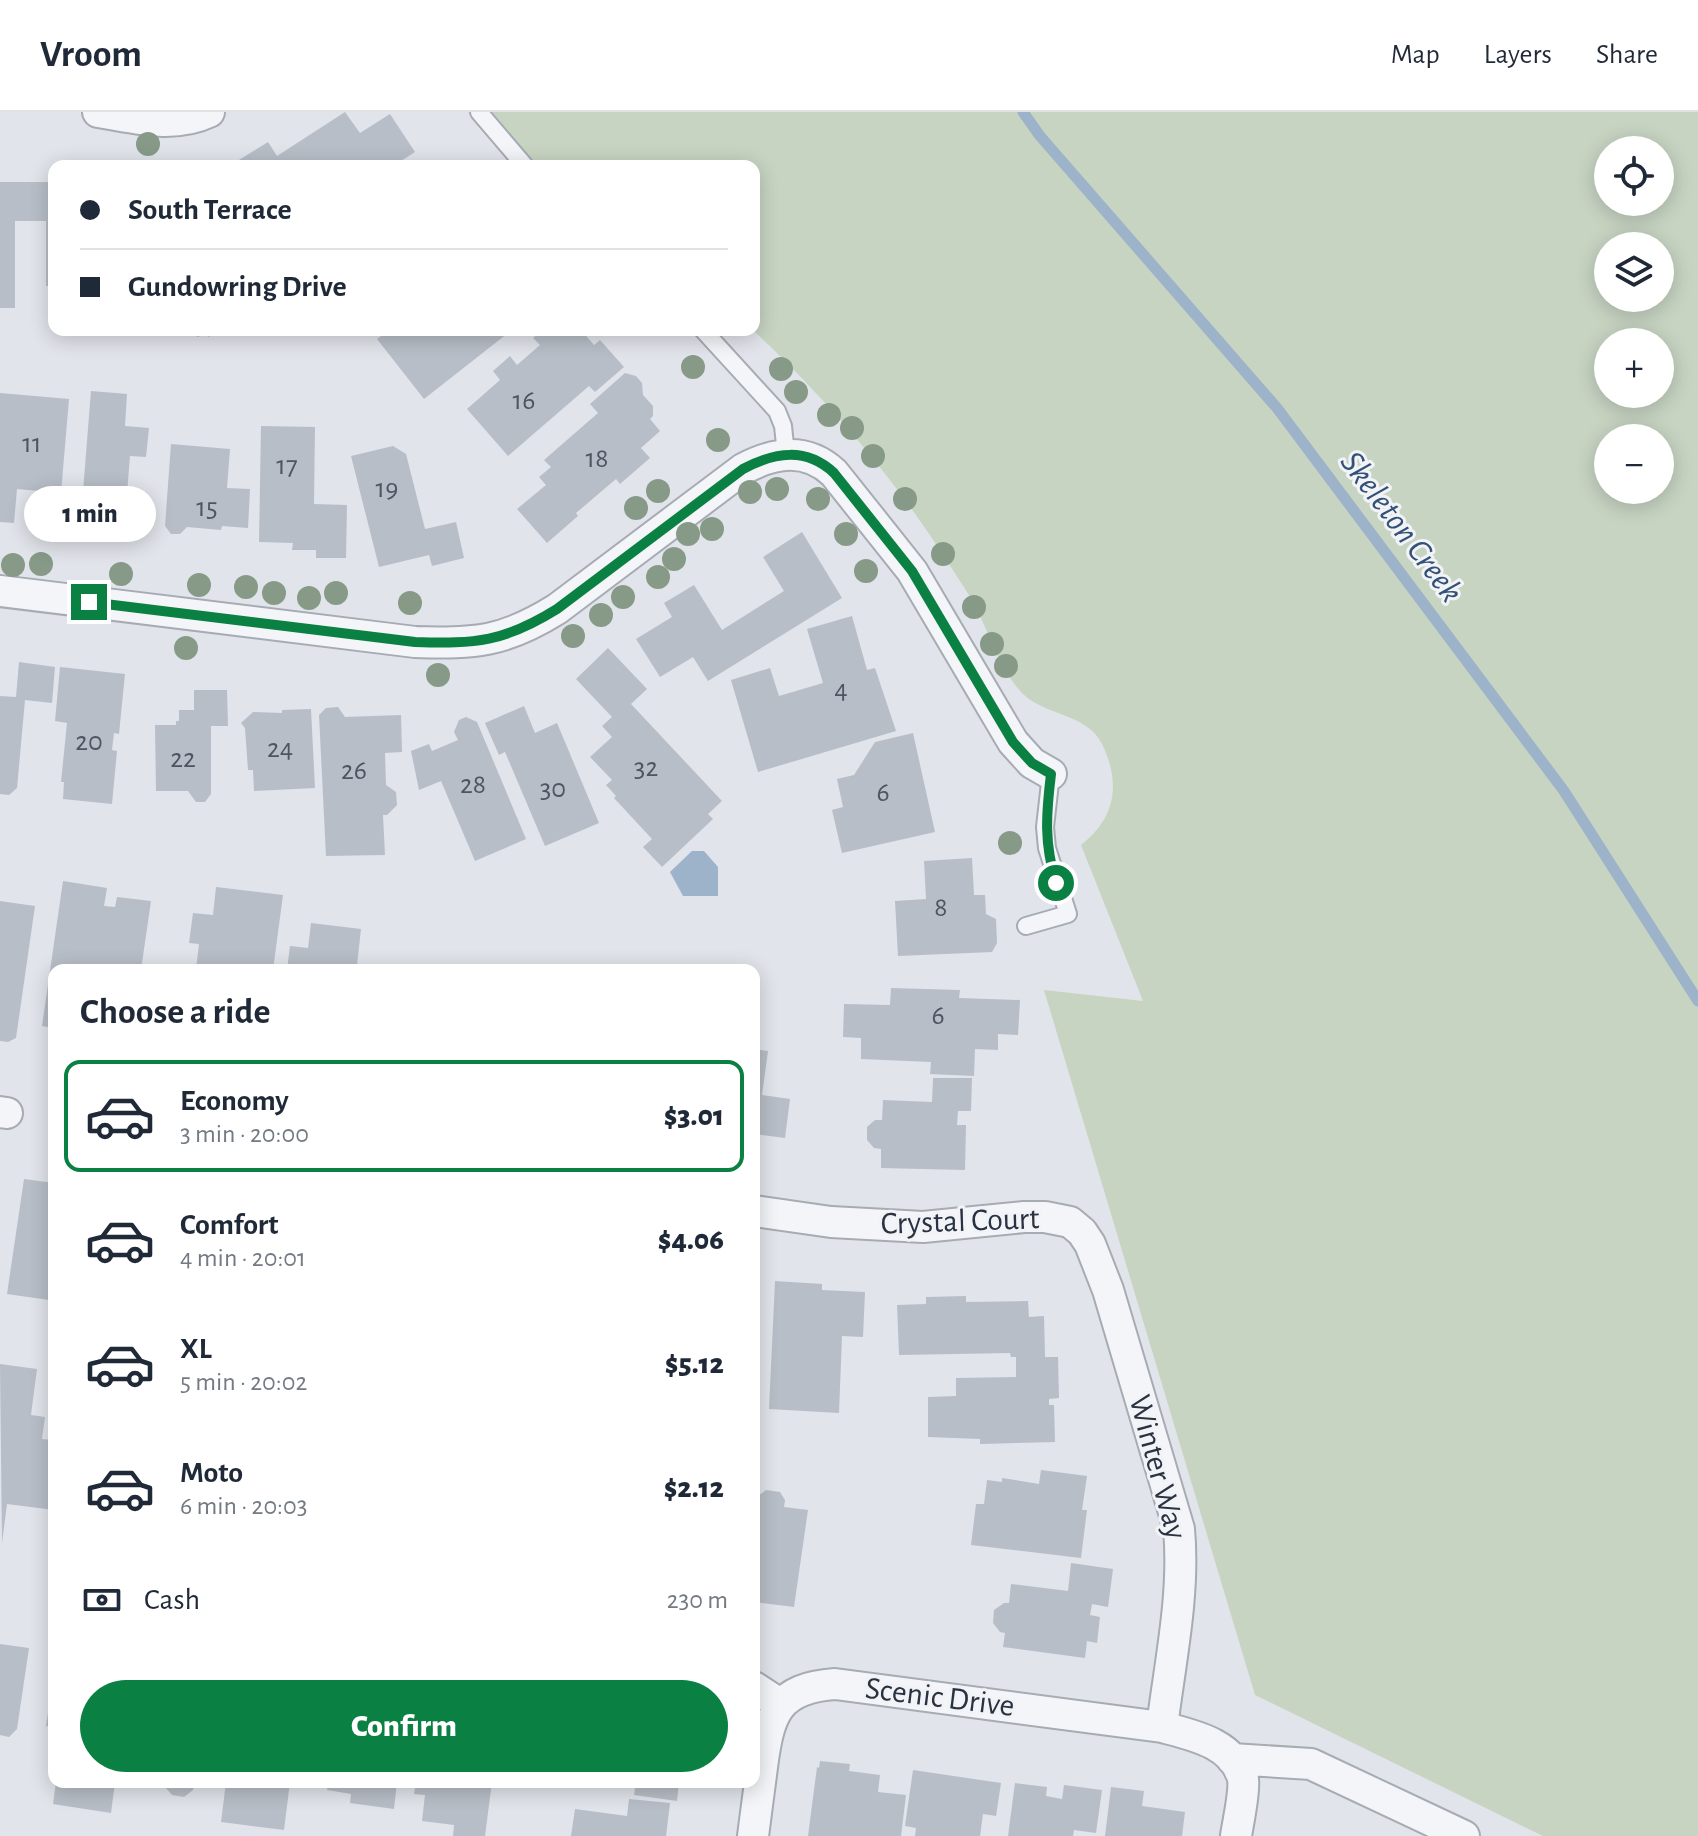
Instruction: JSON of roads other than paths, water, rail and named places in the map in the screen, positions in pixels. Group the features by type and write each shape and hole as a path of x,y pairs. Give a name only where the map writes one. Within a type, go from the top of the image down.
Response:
{"street":[{"path":"98,112 164,123 209,112"},
{"path":"0,591 415,642 463,643 500,638 557,609 743,469 765,458 786,454 811,457 834,473 912,571 1013,742 1032,763 1051,774"},
{"name":"Crystal Court","path":"760,1212 831,1222 923,1227 1024,1217 1070,1222"},
{"name":"Winter Way","path":"1070,1222 1090,1244 1108,1290 1179,1529 1180,1586 1162,1727"},
{"name":"Scenic Drive","path":"780,1704 790,1695 805,1689 835,1684 1162,1727 1209,1740 1232,1759"},
{"path":"760,1691 780,1704 768,1729 760,1786"},
{"path":"1232,1759 1243,1780 1236,1836"},
{"path":"1232,1759 1311,1764 1464,1836"},
{"path":"753,1836 760,1788"}],"lane":[{"path":"479,112 520,160"},
{"path":"708,336 777,411 783,426 786,454"},
{"path":"1026,926 1068,914 1047,848 1045,827 1051,774"}],"water":[{"path":"692,851 704,851 718,867 718,896 683,896 670,872"}],"waterway":[{"name":"Skeleton Creek","path":"1023,112 1040,136 1277,408 1564,791 1698,1001"}]}
